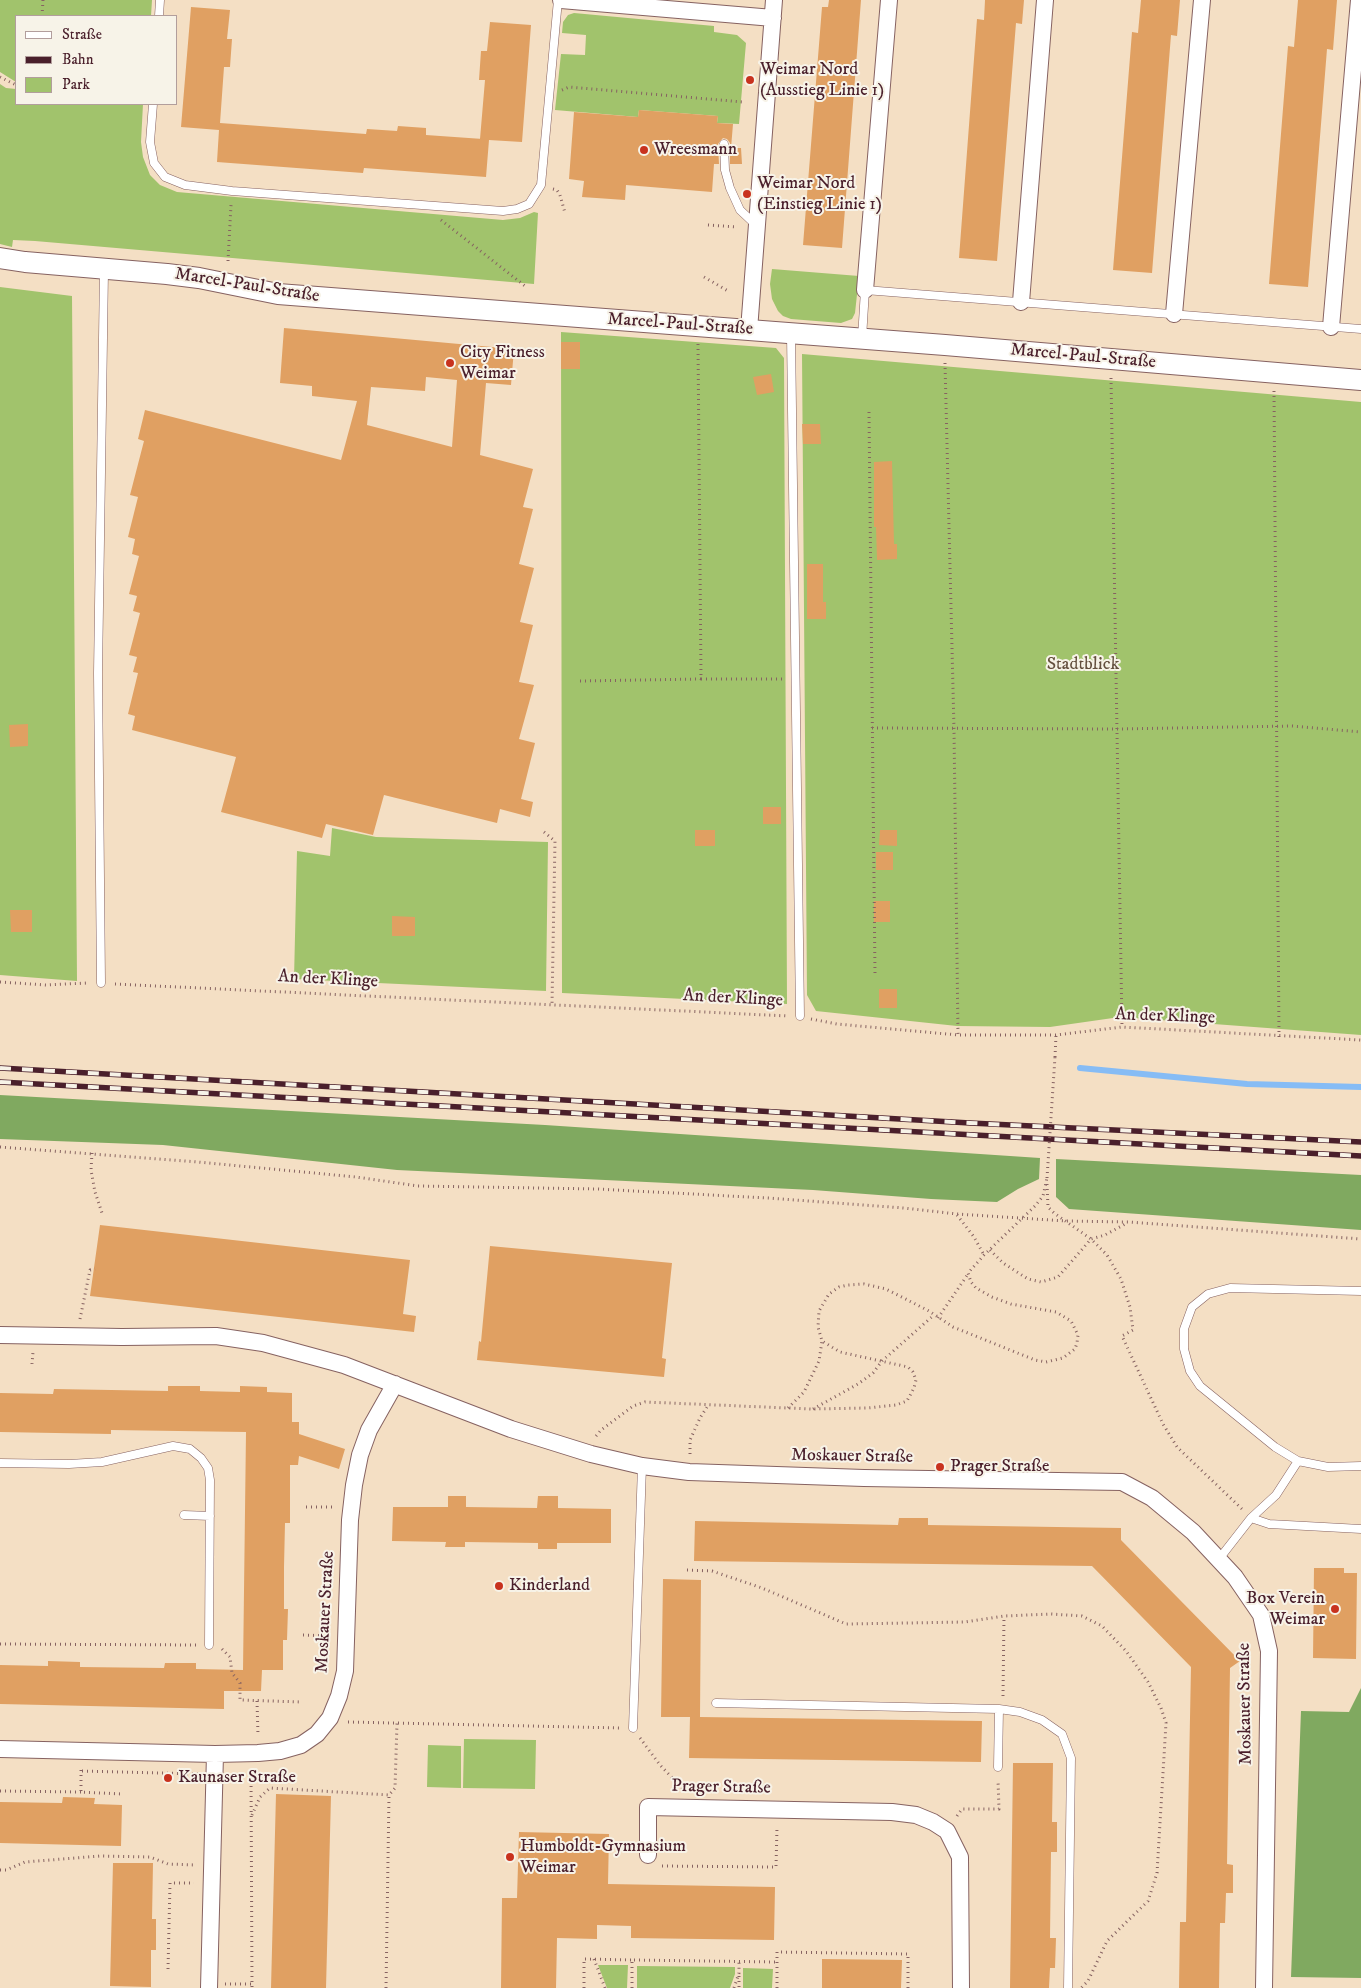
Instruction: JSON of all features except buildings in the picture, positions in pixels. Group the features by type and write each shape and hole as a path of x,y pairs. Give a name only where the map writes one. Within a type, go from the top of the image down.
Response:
{"street":[{"path":"560,0 772,18"},
{"path":"749,330 774,0"},
{"path":"865,290 889,0"},
{"path":"1021,302 1045,0"},
{"path":"1174,314 1202,0"},
{"path":"1331,327 1359,0"},
{"name":"Marcel-Paul-Straße","path":"0,258 198,278 278,294 945,345 1361,380"},
{"name":"Moskauer Straße","path":"0,1335 216,1336 263,1343 344,1365 511,1429 590,1454 642,1466 689,1472 1122,1482 1152,1498 1193,1532 1235,1577 1261,1615 1269,1651 1264,1988"},
{"name":"Moskauer Straße","path":"0,1749 215,1754 254,1753 280,1751 301,1745 317,1734 330,1718 339,1696 345,1671 351,1508 360,1455 369,1430 395,1384"},
{"path":"209,1988 215,1754"},
{"name":"Prager Straße","path":"648,1855 648,1807 892,1812 916,1815 933,1822 947,1831"},
{"path":"947,1831 960,1857 961,1988"}],"lane":[{"path":"159,15 160,0"},
{"path":"153,105 150,142 154,163 165,177 185,186 503,211 517,209 529,204 541,186 560,0"},
{"path":"724,144 725,170 730,188 740,210 757,226"},
{"path":"101,983 98,664 104,269"},
{"path":"862,339 865,290 1361,330"},
{"path":"791,334 794,679 800,1016"},
{"path":"1361,1290 1230,1288 1208,1294 1192,1307 1184,1329 1184,1349 1190,1371 1200,1386 1274,1447 1298,1462 1328,1467 1361,1466"},
{"path":"0,1463 102,1462 173,1446 190,1449 201,1458 208,1468 210,1480 209,1645"},
{"path":"1219,1559 1252,1518 1276,1495 1298,1462"},
{"path":"633,1728 642,1466"},
{"path":"184,1516 210,1516"},
{"path":"1252,1518 1269,1524 1361,1529"},
{"path":"716,1703 1001,1709 1020,1712 1042,1720 1062,1734 1070,1758 1068,1988"},
{"path":"998,1767 1001,1709"}],"path":[{"path":"42,15 43,0"},
{"path":"0,78 15,85"},
{"path":"550,95 569,87 743,102"},
{"path":"541,186 557,190 565,213"},
{"path":"228,261 232,191"},
{"path":"420,205 525,286"},
{"path":"708,225 734,227"},
{"path":"704,277 728,291"},
{"path":"698,326 701,679"},
{"path":"945,345 954,729 958,1035"},
{"path":"1111,359 1122,1027"},
{"path":"1274,373 1279,1037"},
{"path":"869,412 875,974"},
{"path":"580,681 794,679"},
{"path":"872,728 1116,729 1276,726 1361,732"},
{"path":"544,832 555,841 552,1004"},
{"name":"An der Klinge","path":"0,982 46,985 101,983 800,1016 837,1024 958,1035 1056,1035 1122,1027 1361,1040"},
{"path":"1056,1035 1047,1178 1048,1207 1091,1239 1107,1255 1121,1279 1130,1307 1133,1330 1122,1336 1163,1424 1177,1447 1242,1508"},
{"path":"0,1147 92,1153 347,1176 418,1186 597,1189 750,1197 904,1208 957,1214 1066,1221 1129,1222 1361,1239"},
{"path":"92,1153 91,1170 95,1192 103,1216"},
{"path":"938,1318 968,1273 984,1255 1025,1217 1043,1196 1047,1178"},
{"path":"957,1214 974,1237 984,1255"},
{"path":"990,1250 1003,1263 1028,1279 1041,1282 1058,1277 1091,1239 1105,1236 1129,1222"},
{"path":"73,1336 79,1322 90,1270 95,1269"},
{"path":"788,1408 804,1392 819,1361 822,1341 818,1327 819,1310 829,1294 838,1287 864,1284 886,1289 972,1335 1035,1360 1055,1361 1063,1358 1075,1349 1078,1335 1064,1315 992,1298 976,1288 971,1282 968,1273"},
{"path":"812,1410 858,1384 873,1373 882,1360 934,1315"},
{"path":"590,1454 595,1437 601,1430 633,1406 645,1402 812,1410 867,1408 907,1402 916,1380 913,1372 908,1367 840,1352 822,1341"},
{"path":"690,1440 709,1404"},
{"path":"306,1507 351,1508"},
{"path":"688,1570 712,1571 762,1588 846,1624 965,1622 1004,1616 1051,1614 1082,1616 1102,1626 1126,1651 1148,1682 1166,1723 1157,1873 1148,1901 1107,1941 1088,1981 1080,1988"},
{"path":"1001,1709 1004,1616"},
{"path":"303,1635 346,1636"},
{"path":"0,1644 209,1645 221,1647 230,1657 232,1673 240,1683 240,1700 302,1702"},
{"path":"228,1984 252,1986 252,1816 257,1701"},
{"path":"330,1718 345,1722 633,1728 660,1765 700,1808"},
{"path":"386,1988 389,1795 395,1788 398,1723"},
{"path":"947,1831 962,1809 998,1809 998,1767"},
{"path":"81,1770 81,1792"},
{"path":"252,1816 260,1798 270,1788 389,1795"},
{"path":"0,1791 122,1794"},
{"path":"648,1855 662,1866 776,1867 777,1809"},
{"path":"0,1870 6,1870 25,1862 100,1856 150,1857 168,1864 213,1866"},
{"path":"168,1969 170,1883 212,1883"},
{"path":"777,1988 777,1952 908,1954 908,1988"},
{"path":"584,1988 584,1959 777,1962"},
{"path":"594,1960 605,1988"},
{"path":"632,1960 632,1988"},
{"path":"739,1962 739,1988"},
{"path":"734,1988 739,1973"}],"green space":[{"path":"0,0 152,0 151,15 15,15 15,81 0,72"},
{"path":"574,13 714,26 714,32 737,35 746,43 739,124 717,123 718,116 639,110 638,117 555,110 561,54 585,55 586,35 562,33 563,22 568,15"},
{"path":"0,84 6,88 15,89 15,105 143,105 141,142 143,157 150,175 160,185 177,192 503,220 520,218 534,212 538,213 534,284 35,241 13,240 12,247 0,244"},
{"path":"772,269 859,276 855,313 852,319 841,323 791,319 783,316 772,299 770,284"},
{"path":"0,287 72,296 77,981 0,975"},
{"path":"561,332 776,348 784,358 787,1004 562,993"},
{"name":"Stadtblick","path":"802,354 1361,402 1361,1035 1120,1017 1050,1027 957,1026 816,1011 807,995"},
{"path":"332,828 376,837 548,842 546,991 294,979 297,851 330,856"},
{"path":"0,1095 545,1125 1040,1158 1039,1179 997,1202 813,1190 397,1170 163,1145 0,1139"},
{"path":"1056,1159 1361,1175 1361,1230 1069,1209 1056,1197"},
{"path":"1361,1688 1361,1978 1291,1977 1301,1711 1349,1712"},
{"path":"464,1739 536,1740 535,1789 463,1788"},
{"path":"428,1745 461,1746 461,1788 427,1787"},
{"path":"598,1965 628,1965 627,1988 607,1988"},
{"path":"637,1966 735,1967 735,1974 730,1988 637,1988"},
{"path":"743,1968 773,1969 772,1988 743,1988"}],"waterway":[{"path":"1080,1068 1247,1084 1361,1087"}],"railway":[{"path":"0,1068 970,1123 1361,1142"},
{"path":"0,1082 1361,1156"}],"place":[{"name":"Weimar Nord (Ausstieg Linie 1)","path":"750,80"},
{"name":"Wreesmann","path":"644,150"},
{"name":"Weimar Nord (Einstieg Linie 1)","path":"747,194"},
{"name":"City Fitness Weimar","path":"450,363"},
{"name":"Prager Straße","path":"940,1467"},
{"name":"Kinderland","path":"499,1586"},
{"name":"Box Verein Weimar","path":"1335,1609"},
{"name":"Kaunaser Straße","path":"168,1778"},
{"name":"Humboldt-Gymnasium Weimar","path":"510,1857"}]}
